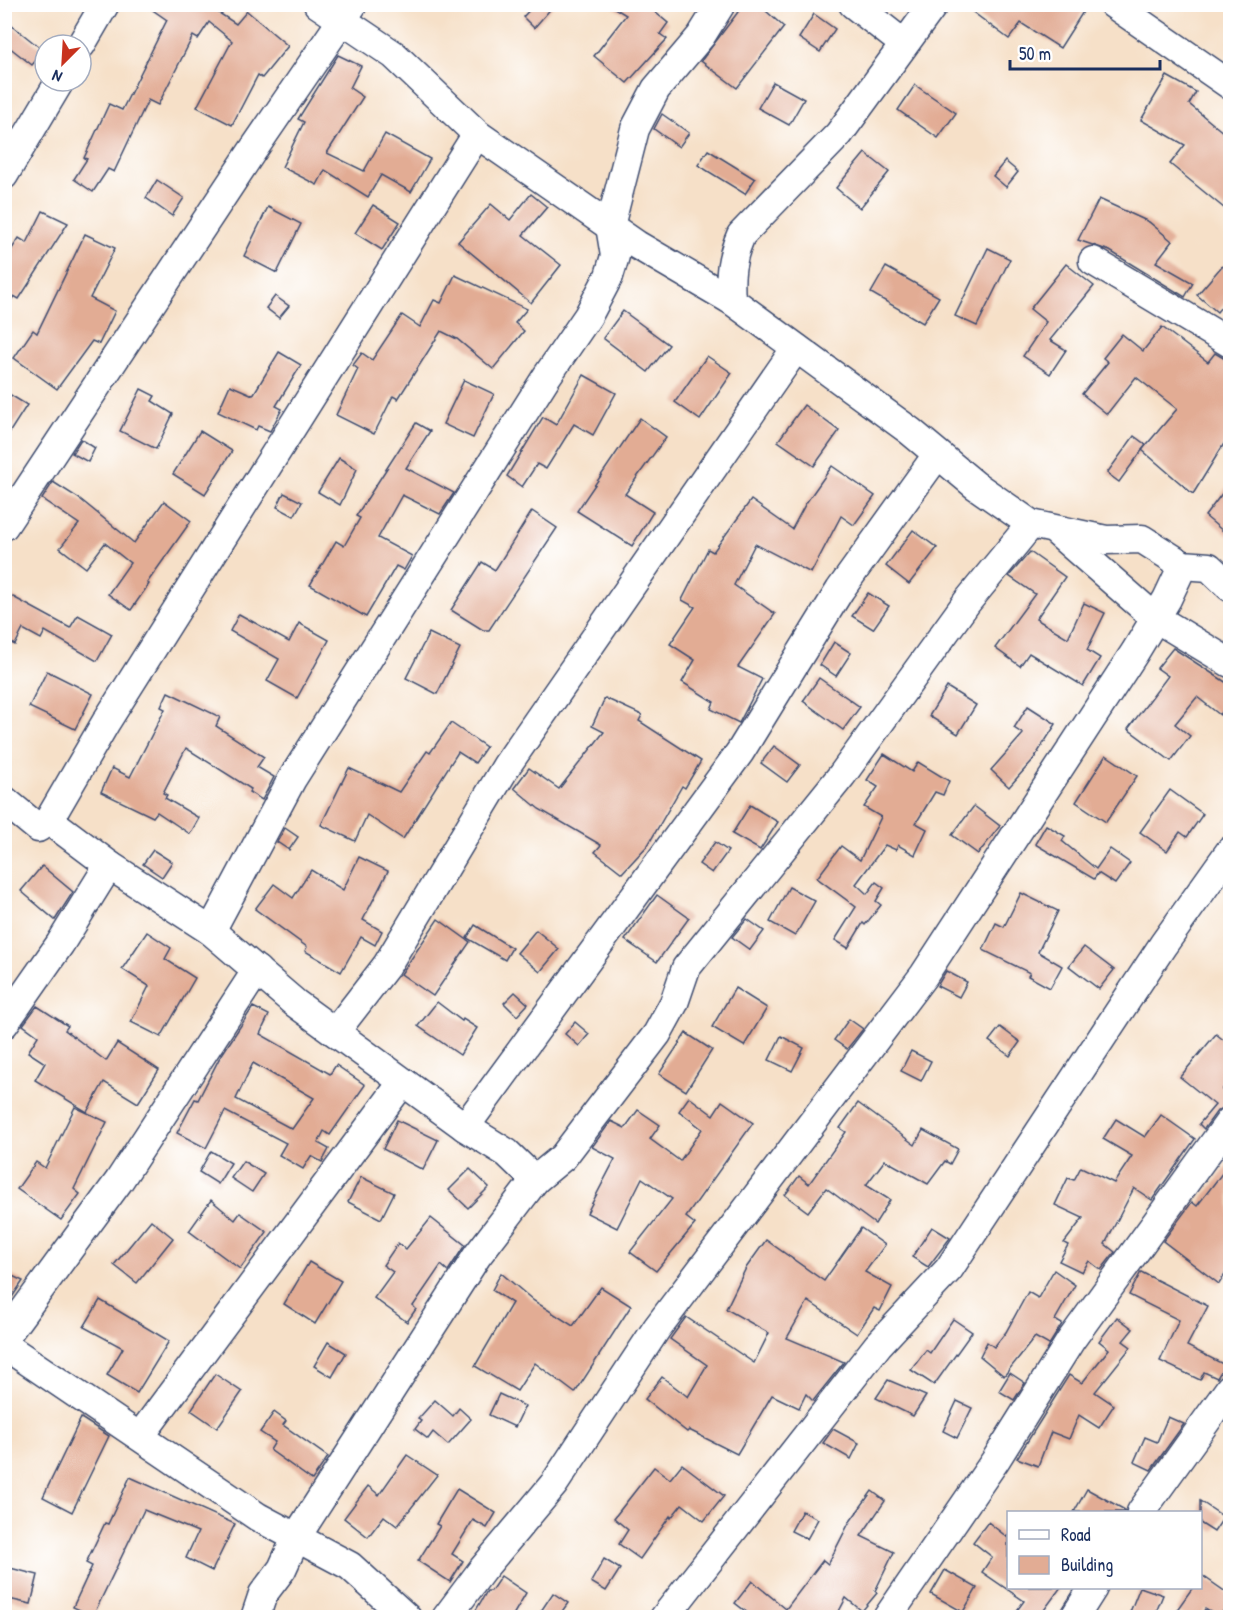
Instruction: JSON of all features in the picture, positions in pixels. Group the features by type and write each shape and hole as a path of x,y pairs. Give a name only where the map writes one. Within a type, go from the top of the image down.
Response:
{"street":[{"path":"88,33 105,4"},
{"path":"318,4 348,13 477,134 610,226 626,251 731,300 910,431 937,455 1044,528 1154,617 1230,663"},
{"path":"610,226 635,129 656,89 701,36 721,4"},
{"path":"853,4 904,44"},
{"path":"731,300 729,278 732,256 741,235 839,134 934,4"},
{"path":"1113,4 1230,85"},
{"path":"4,526 348,13"},
{"path":"4,175 53,93"},
{"path":"4,800 38,828 49,820 106,722 477,134"},
{"path":"211,931 292,779 547,376 588,316 609,276 626,251"},
{"path":"1093,261 1230,343"},
{"path":"335,1032 387,965 507,765 796,348"},
{"path":"465,1127 740,752 840,590 937,455"},
{"path":"1044,528 1106,540 1142,539 1183,565 1209,567 1230,587"},
{"path":"255,1617 262,1594 282,1569 297,1536 477,1256 535,1180 563,1157 602,1109 657,1034 674,1003 686,968 842,775 967,602 1044,528"},
{"path":"446,1617 482,1569 554,1484 657,1328 924,975 1135,652 1154,617 1167,599 1183,565"},
{"path":"49,820 109,865 211,931 335,1032 402,1083 507,1153 535,1180"},
{"path":"664,1617 878,1345 949,1269 1163,945 1230,851"},
{"path":"4,1024 60,944 109,865"},
{"path":"4,1338 119,1181 257,970"},
{"path":"141,1435 402,1083"},
{"path":"887,1617 995,1461 1071,1340 1230,1121"},
{"path":"4,1345 141,1435 258,1517 350,1566 407,1617"},
{"path":"1143,1511 1230,1388"},
{"path":"1074,1617 1092,1589"}],"building":[{"path":"144,4 205,4 236,24 247,11 288,46 262,78 258,75 232,125 197,107 232,41 209,22 198,39 193,36 158,105 148,100 114,172 108,169 93,192 74,179 87,159 84,158 109,104 122,110 167,20"},
{"path":"535,4 555,4 534,28 523,17"},
{"path":"608,4 645,4 668,23 660,34 667,39 627,83 594,56 626,15"},
{"path":"744,4 758,4 784,27 737,88 701,61"},
{"path":"962,4 1088,4 1060,48 1021,23 1009,39"},
{"path":"814,14 835,29 820,52 799,38"},
{"path":"4,19 33,42 33,64 32,65 4,43"},
{"path":"338,55 361,66 350,88 363,97 327,153 364,171 385,134 430,159 411,192 381,175 368,197 325,170 317,185 282,167 304,122 298,119"},
{"path":"1167,76 1196,92 1189,104 1230,138 1230,213 1170,164 1185,145 1141,120"},
{"path":"773,82 804,99 789,125 758,108"},
{"path":"915,85 956,113 938,138 898,110"},
{"path":"662,114 689,133 679,147 654,129"},
{"path":"708,150 755,179 745,194 698,165"},
{"path":"865,153 889,172 860,208 836,188"},
{"path":"1005,161 1018,172 1006,187 993,176"},
{"path":"157,180 184,198 172,216 146,198"},
{"path":"531,194 547,207 523,235 561,265 531,303 458,242 491,204 510,220"},
{"path":"1099,199 1149,222 1172,241 1156,262 1193,283 1185,297 1110,251 1078,240"},
{"path":"373,205 400,222 382,250 355,233"},
{"path":"268,207 301,224 277,273 244,256"},
{"path":"43,211 68,223 19,299 14,296 4,310 4,261 19,238 27,243"},
{"path":"85,234 115,248 90,298 115,311 99,344 92,341 57,389 14,358 33,330 37,333"},
{"path":"988,248 1010,259 977,326 955,316"},
{"path":"1066,264 1094,286 1050,340 1066,350 1050,374 1023,356 1046,322 1030,309"},
{"path":"1222,266 1230,273 1230,296 1217,312 1197,295"},
{"path":"886,267 939,297 923,323 871,293"},
{"path":"455,275 527,309 515,323 524,331 493,369 457,339 441,331 398,399 393,396 374,434 336,415 358,369 353,365 362,353 372,360 402,315 420,327 434,300 441,303"},
{"path":"275,296 289,306 279,318 266,308"},
{"path":"623,311 669,345 648,372 603,338"},
{"path":"1162,327 1208,362 1215,353 1230,362 1230,434 1193,494 1142,450 1177,409 1136,377 1107,414 1082,394 1108,362 1103,358 1122,334 1143,351"},
{"path":"279,352 301,365 276,406 282,409 270,431 258,426 256,430 218,412 230,385 253,395"},
{"path":"707,356 732,373 700,420 675,402"},
{"path":"584,375 616,393 593,435 574,424 546,469 537,464 522,487 507,476 543,417 556,425"},
{"path":"464,380 494,394 473,438 443,424"},
{"path":"141,389 155,396 152,401 173,414 156,449 120,431"},
{"path":"4,391 27,405 4,441"},
{"path":"804,405 839,431 814,466 778,441"},
{"path":"640,418 666,437 625,494 653,512 632,546 577,511"},
{"path":"416,423 430,431 406,468 454,493 440,514 402,495 378,538 412,556 404,570 396,566 366,617 310,585 336,541 344,546 360,518 356,516"},
{"path":"200,431 232,451 205,494 173,474"},
{"path":"1134,436 1146,445 1119,482 1107,473"},
{"path":"81,439 95,448 88,462 72,453"},
{"path":"339,458 357,469 340,505 318,492"},
{"path":"832,466 875,496 854,525 841,516 811,573 755,544 734,585 775,614 738,667 762,679 739,723 711,709 714,702 682,682 695,660 670,644 695,607 682,600 708,549 713,552 751,500 792,529 806,503"},
{"path":"53,482 80,499 134,543 164,501 191,521 147,583 149,584 131,610 108,594 130,563 105,543 86,568 60,548 79,524 42,499"},
{"path":"1230,483 1230,537 1205,516"},
{"path":"284,493 302,502 294,516 277,507"},
{"path":"532,511 557,528 489,630 483,630 451,610 482,562 495,570"},
{"path":"913,530 937,548 909,584 886,566"},
{"path":"1030,552 1065,577 1036,619 1068,638 1084,603 1105,613 1087,650 1100,658 1083,686 1029,653 1020,666 995,648 1035,594 1009,576"},
{"path":"4,592 70,628 78,615 112,634 97,661 45,631 41,639 23,629 15,645 4,639"},
{"path":"868,593 889,606 873,629 852,616"},
{"path":"239,614 289,642 299,623 329,640 297,698 267,681 279,659 230,631"},
{"path":"429,633 460,648 437,694 406,678"},
{"path":"834,642 851,653 836,676 820,665"},
{"path":"1173,648 1230,685 1230,701 1220,715 1197,697 1175,724 1190,736 1171,761 1128,729 1168,676 1157,668"},
{"path":"47,671 93,694 75,729 29,707"},
{"path":"819,678 860,707 843,730 803,701"},
{"path":"947,687 976,705 958,734 929,716"},
{"path":"168,692 220,717 216,726 264,757 257,767 274,777 262,800 249,792 251,789 186,748 163,793 167,795 165,798 199,818 190,834 157,812 153,817 101,792 112,768 130,777 165,709 161,707"},
{"path":"605,698 642,715 639,721 701,761 685,788 682,786 648,845 622,873 595,852 601,845 539,809 514,788 529,768 559,789 604,732 592,726"},
{"path":"1028,706 1056,724 1033,760 1009,787 991,770 1023,734 1014,728"},
{"path":"451,723 486,747 475,763 458,752 403,839 367,815 355,841 321,825 349,768 399,792 427,751 430,753"},
{"path":"774,746 800,765 787,782 761,763"},
{"path":"884,754 912,772 918,762 949,781 943,795 935,792 916,823 927,829 915,855 898,845 896,850 885,845 856,884 867,894 876,882 884,888 876,901 881,905 865,925 863,923 848,948 835,940 856,907 817,878 841,846 860,860 881,817 864,807 878,787 867,780"},
{"path":"1106,755 1137,776 1106,822 1076,802"},
{"path":"1170,790 1203,814 1187,837 1180,832 1167,851 1140,832"},
{"path":"750,805 778,822 760,850 732,834"},
{"path":"974,806 1000,826 978,854 952,835"},
{"path":"1046,825 1065,836 1062,841 1096,869 1110,849 1130,863 1115,884 1098,873 1094,879 1035,844"},
{"path":"285,828 298,837 289,850 277,842"},
{"path":"715,842 728,851 712,873 699,864"},
{"path":"153,850 172,862 162,877 143,864"},
{"path":"359,857 388,871 363,920 382,931 375,945 361,937 341,972 305,951 307,947 255,909 274,884 293,898 311,870 343,890"},
{"path":"42,866 73,892 55,920 21,891"},
{"path":"789,887 815,901 795,936 770,922"},
{"path":"1021,893 1058,911 1038,952 1062,966 1050,988 1028,976 1030,973 983,950 996,923 1004,927"},
{"path":"657,895 689,918 657,962 625,940"},
{"path":"438,919 470,942 433,996 401,974"},
{"path":"747,919 764,931 750,950 732,937"},
{"path":"475,925 512,948 505,960 467,938"},
{"path":"536,930 559,949 540,972 517,953"},
{"path":"147,932 171,948 165,959 195,978 161,1037 131,1022 149,986 122,969"},
{"path":"1084,947 1114,970 1099,989 1069,966"},
{"path":"946,971 967,982 959,997 937,986"},
{"path":"735,988 767,1008 744,1046 712,1027"},
{"path":"515,992 528,1004 517,1016 504,1003"},
{"path":"437,1002 462,1021 463,1019 477,1028 460,1055 418,1026"},
{"path":"37,1006 68,1026 65,1030 106,1061 117,1043 159,1070 138,1103 104,1082 87,1112 35,1080 45,1063 28,1052 38,1036 23,1025"},
{"path":"253,1007 269,1015 260,1034 330,1074 336,1065 365,1085 330,1135 324,1131 318,1143 329,1149 322,1162 311,1156 303,1169 279,1155 286,1143 225,1111 206,1148 177,1133 195,1099 198,1100 219,1059","holes":["253,1063 314,1098 292,1129 236,1099"]},
{"path":"849,1019 863,1029 847,1049 834,1040"},
{"path":"575,1022 589,1034 579,1046 565,1034"},
{"path":"1000,1027 1020,1042 1010,1056 989,1041"},
{"path":"686,1033 712,1050 686,1091 659,1074"},
{"path":"1216,1034 1230,1045 1230,1080 1222,1090 1225,1093 1230,1087 1230,1105 1217,1111 1204,1129 1199,1124 1215,1105 1180,1077"},
{"path":"781,1036 804,1048 792,1071 769,1060"},
{"path":"911,1051 931,1061 921,1081 901,1071"},
{"path":"689,1097 713,1115 722,1101 753,1123 686,1217 695,1224 656,1271 630,1252 672,1199 642,1178 617,1228 587,1213 615,1159 592,1147 611,1121 625,1128 638,1110 660,1125 650,1139 680,1161 702,1129 679,1111"},
{"path":"858,1103 915,1145 923,1130 958,1149 950,1164 945,1161 928,1184 885,1160 866,1185 890,1200 875,1224 826,1188 808,1212 785,1195 799,1176 809,1184 846,1132 840,1128"},
{"path":"75,1107 107,1122 74,1189 80,1194 61,1220 17,1189 36,1162 45,1168"},
{"path":"1161,1115 1195,1139 1152,1200 1134,1188 1105,1244 1115,1252 1101,1270 1089,1261 1082,1272 1059,1261 1068,1245 1064,1243 1083,1218 1055,1205 1068,1178 1074,1180 1081,1167 1114,1183 1132,1156 1103,1139 1116,1119 1145,1137"},
{"path":"397,1120 438,1140 423,1170 383,1149"},
{"path":"211,1151 231,1163 218,1184 199,1172"},
{"path":"243,1161 264,1174 252,1192 231,1178"},
{"path":"1230,1163 1230,1267 1219,1284 1163,1241 1192,1202 1197,1206"},
{"path":"470,1169 489,1187 468,1208 449,1190"},
{"path":"361,1177 394,1193 381,1219 348,1202"},
{"path":"211,1200 235,1220 240,1213 267,1232 240,1269 189,1231"},
{"path":"431,1218 465,1245 448,1271 441,1265 413,1306 416,1309 407,1322 374,1298 393,1272 383,1265 398,1243 406,1249"},
{"path":"151,1220 173,1238 137,1283 114,1265"},
{"path":"932,1227 950,1238 928,1267 912,1257"},
{"path":"861,1228 885,1245 865,1272 892,1287 880,1311 874,1308 857,1334 808,1301 787,1338 844,1362 813,1401 806,1394 799,1408 772,1395 737,1454 689,1430 687,1432 645,1399 662,1377 688,1397 707,1365 670,1339 686,1317 754,1363 769,1333 726,1309 746,1268 766,1240 824,1281"},
{"path":"309,1262 341,1281 315,1324 284,1304"},
{"path":"1054,1270 1075,1285 1055,1320 1062,1324 1049,1345 1035,1337 1004,1376 980,1356 987,1342 994,1347 1006,1332 1028,1292 1038,1298"},
{"path":"4,1272 23,1281 4,1309"},
{"path":"1141,1272 1208,1306 1187,1346 1225,1365 1217,1378 1204,1372 1200,1380 1160,1361 1179,1320 1129,1295"},
{"path":"501,1273 534,1301 573,1326 601,1287 631,1306 575,1393 535,1363 517,1391 475,1366 512,1303 492,1290"},
{"path":"100,1300 169,1341 137,1393 107,1375 123,1348 84,1327"},
{"path":"1117,1317 1133,1329 1123,1341 1131,1347 1095,1392 1114,1405 1099,1428 1079,1415 1069,1439 1051,1432 1038,1466 1017,1458 1069,1375 1082,1383 1109,1349 1099,1341"},
{"path":"953,1319 972,1332 934,1385 911,1370 926,1350 930,1353"},
{"path":"328,1342 346,1353 332,1377 314,1366"},
{"path":"1010,1373 1025,1383 1014,1400 999,1391"},
{"path":"215,1374 242,1392 217,1428 191,1410"},
{"path":"888,1380 926,1396 913,1416 876,1398"},
{"path":"499,1394 525,1406 515,1427 489,1415"},
{"path":"435,1400 453,1416 459,1408 471,1419 448,1445 433,1432 428,1439 415,1429 421,1421 418,1419"},
{"path":"957,1401 972,1408 957,1438 943,1431"},
{"path":"274,1412 286,1421 283,1425 328,1457 312,1480 270,1450 275,1442 260,1432"},
{"path":"1168,1417 1184,1424 1151,1470 1134,1462 1145,1437 1157,1442"},
{"path":"81,1418 109,1436 72,1512 43,1497"},
{"path":"833,1429 859,1443 851,1459 823,1443"},
{"path":"407,1455 437,1475 397,1526 384,1516 368,1537 344,1518 368,1486 379,1495"},
{"path":"682,1464 724,1496 704,1521 682,1504 671,1518 670,1516 640,1559 619,1544 628,1530 614,1518 654,1467 670,1479"},
{"path":"130,1477 235,1524 212,1571 186,1558 198,1532 144,1510 93,1616 73,1607 92,1566 86,1563 105,1523 108,1524"},
{"path":"457,1489 496,1513 487,1528 473,1520 452,1554 463,1561 450,1582 418,1561 440,1526 436,1524"},
{"path":"1087,1489 1125,1510 1125,1511 1075,1511"},
{"path":"872,1491 885,1501 861,1536 894,1552 875,1591 877,1593 862,1611 846,1598 836,1617 753,1617 735,1603 752,1581 786,1609 823,1560 828,1564 849,1523"},
{"path":"1200,1501 1224,1517 1214,1532 1202,1524 1202,1511 1200,1511"},
{"path":"802,1511 818,1519 807,1539 791,1531"},
{"path":"988,1522 1007,1537 1007,1589 1060,1589 1039,1617 1012,1617 1024,1601 982,1572 992,1557 973,1542"},
{"path":"604,1559 620,1569 606,1591 591,1582"},
{"path":"10,1568 38,1575 31,1604 4,1598"},
{"path":"945,1570 977,1588 963,1612 931,1594"},
{"path":"1202,1575 1230,1595 1230,1601 1219,1617 1205,1609 1200,1617 1185,1617 1176,1611 1192,1589 1202,1589"},
{"path":"501,1576 526,1593 512,1617 472,1617 487,1591 491,1591"},
{"path":"1139,1589 1163,1595 1154,1617 1128,1617"},
{"path":"553,1593 568,1603 558,1617 537,1617"}]}
